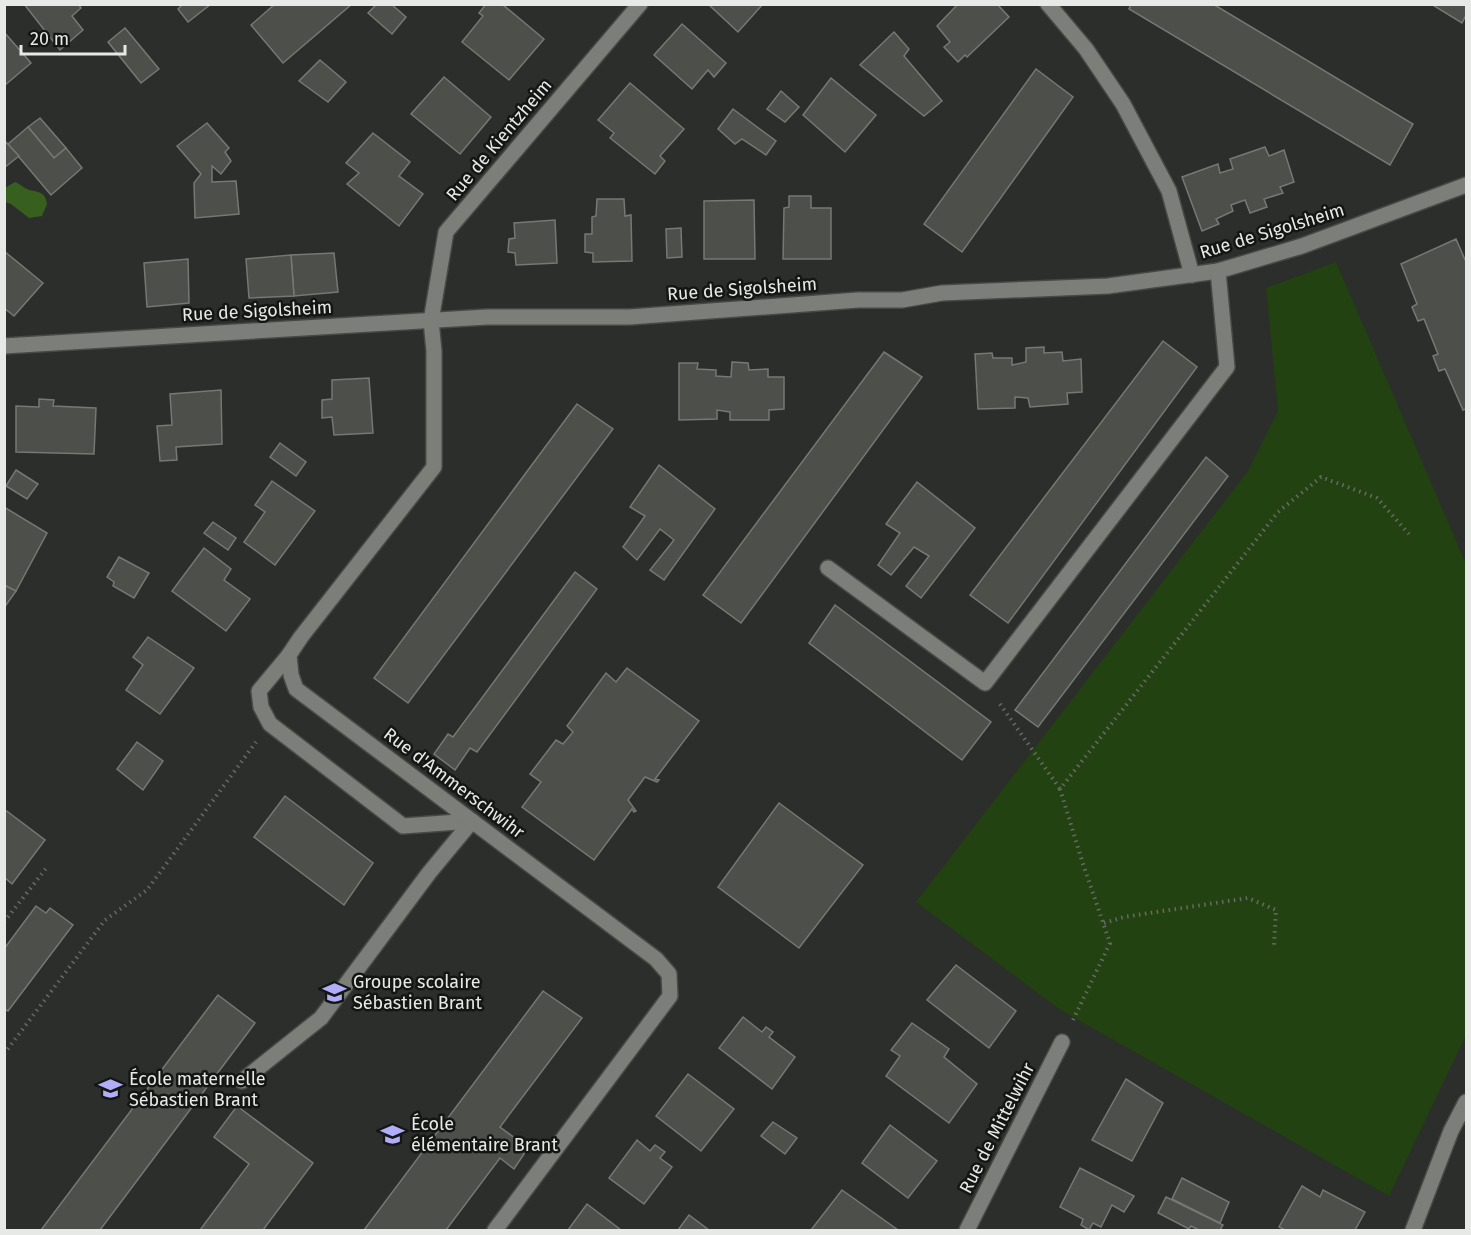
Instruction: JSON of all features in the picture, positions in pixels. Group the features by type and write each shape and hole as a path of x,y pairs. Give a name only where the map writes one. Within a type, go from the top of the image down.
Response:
{"street":[{"name":"Rue de Kientzheim","path":"431,321 446,232 640,4"},
{"path":"1048,4 1086,49 1123,104 1144,143 1169,191 1192,275"},
{"name":"Rue de Sigolsheim","path":"4,346 487,317 630,317 858,300 902,300 942,294 1108,286 1218,271 1302,246 1467,185"},
{"path":"828,568 986,683 1227,367 1218,271"},
{"path":"431,321 434,351 434,467 260,691 261,707 270,724 403,826 472,821"},
{"name":"Rue d'Ammerschwihr","path":"289,655 291,675 296,689 656,959 669,974 670,996 495,1230"},
{"path":"242,1082 321,1018 429,873 472,821"},
{"name":"Rue de Mittelwihr","path":"967,1230 1062,1042"},
{"path":"1413,1230 1451,1131 1467,1102"}],"path":[{"path":"1060,789 1278,512 1321,477 1377,498 1409,534"},
{"path":"986,683 1060,789 1110,943 1062,1042"},
{"path":"4,1054 105,920 147,890 270,724"},
{"path":"4,922 48,866"},
{"path":"1104,923 1124,917 1248,898 1276,910 1274,945"}],"shaded area":[{"path":"15,182 43,195 47,204 42,216 29,218 5,202 5,188"},
{"path":"1336,262 1466,564 1466,1035 1389,1196 1059,1009 916,902 1248,471 1278,411 1266,288"}],"building":[{"path":"24,4 78,4 81,8 72,16 83,30 60,50"},
{"path":"183,4 211,4 188,22 178,9"},
{"path":"275,4 352,4 283,63 251,25"},
{"path":"377,4 391,4 406,17 392,34 368,13"},
{"path":"486,4 502,4 544,39 509,80 462,42 483,16 479,13"},
{"path":"708,4 763,4 738,32"},
{"path":"958,4 997,4 1009,17 967,57 965,55 958,62 944,47 950,42 937,26"},
{"path":"1131,4 1213,4 1413,124 1390,165 1129,9"},
{"path":"1431,4 1466,4 1466,15 1462,23"},
{"path":"682,24 726,63 714,77 708,70 692,89 654,55"},
{"path":"125,28 159,69 141,83 108,42"},
{"path":"4,32 31,63 4,86"},
{"path":"894,32 909,49 904,56 942,101 924,116 860,65"},
{"path":"320,60 346,82 328,102 299,81"},
{"path":"1036,69 1073,97 962,252 924,224"},
{"path":"444,77 491,117 460,154 411,114"},
{"path":"831,78 876,115 845,152 803,115"},
{"path":"630,83 684,129 660,156 665,161 655,174 610,138 614,133 598,120"},
{"path":"781,91 799,107 785,122 767,109"},
{"path":"733,109 776,141 766,155 742,139 735,144 718,129"},
{"path":"40,118 66,148 54,158 28,127"},
{"path":"207,123 229,148 225,152 231,161 221,174 212,166 212,182 236,181 239,214 195,218 194,183 201,174 177,146"},
{"path":"28,127 54,158 66,148 82,168 51,195 8,144"},
{"path":"373,133 410,162 399,176 423,194 399,226 347,184 359,173 346,163"},
{"path":"4,140 19,156 4,168"},
{"path":"1265,147 1269,156 1284,150 1294,182 1280,187 1283,193 1264,199 1267,207 1250,213 1245,200 1231,205 1233,211 1216,219 1219,224 1202,231 1182,177 1218,164 1220,173 1233,169 1230,159"},
{"path":"789,196 811,196 811,208 831,208 831,259 783,259 784,208 789,207"},
{"path":"597,199 624,199 625,216 631,215 632,261 593,262 593,253 585,252 585,234 592,234 592,217 596,216"},
{"path":"754,200 755,259 704,259 704,201"},
{"path":"555,220 557,263 516,265 515,253 508,252 509,239 515,238 514,223"},
{"path":"681,228 682,257 667,258 666,229"},
{"path":"1456,239 1466,262 1466,409 1463,410 1445,369 1439,371 1433,356 1438,354 1424,319 1418,321 1412,307 1417,304 1401,264"},
{"path":"4,251 43,283 14,316 4,308"},
{"path":"334,253 338,292 294,296 291,255"},
{"path":"291,255 294,296 249,298 246,259"},
{"path":"188,259 189,303 147,307 144,263"},
{"path":"1163,341 1197,367 1008,623 970,595"},
{"path":"1044,347 1044,353 1062,352 1063,361 1081,359 1082,392 1067,393 1068,404 1030,407 1028,398 1015,397 1015,408 978,409 975,354 992,353 993,358 1012,358 1012,365 1026,362 1026,348"},
{"path":"884,352 922,377 741,623 703,595"},
{"path":"732,362 748,363 749,370 768,369 768,377 784,377 784,409 769,410 769,420 730,420 730,412 717,410 717,419 679,420 679,363 698,363 697,369 716,370 716,376 731,377"},
{"path":"369,378 373,433 334,435 332,417 322,418 322,400 332,399 332,380"},
{"path":"221,390 222,444 176,447 177,460 160,461 157,426 172,425 170,394"},
{"path":"39,399 54,400 53,406 96,408 94,454 16,452 16,406 39,407"},
{"path":"577,404 613,429 408,703 374,678"},
{"path":"280,443 306,462 296,476 270,457"},
{"path":"1206,457 1228,476 1038,727 1015,710"},
{"path":"659,465 715,509 664,580 650,570 674,540 660,529 637,560 623,547 645,516 630,507"},
{"path":"16,470 38,484 27,499 6,486"},
{"path":"272,481 315,511 275,565 244,542 265,512 255,505"},
{"path":"917,482 975,528 921,598 906,586 929,556 914,547 891,575 878,565 900,533 886,524"},
{"path":"4,507 47,533 16,591 4,585"},
{"path":"213,522 236,538 228,550 204,533"},
{"path":"204,548 231,569 224,580 250,599 226,631 172,591"},
{"path":"119,557 149,573 134,598 113,586 114,582 107,577"},
{"path":"575,572 597,589 477,752 470,748 455,770 434,754 448,734 453,737"},
{"path":"4,585 16,591 4,608"},
{"path":"835,605 991,722 962,760 809,643"},
{"path":"148,637 194,668 160,714 126,690 143,665 133,657"},
{"path":"627,668 699,721 655,779 659,780 657,782 645,777 628,800 636,811 632,809 594,860 522,807 541,782 530,774 556,740 563,744 573,732 567,726 606,673 616,682"},
{"path":"137,742 163,761 143,790 117,769"},
{"path":"285,796 373,863 344,905 254,837"},
{"path":"779,803 863,865 799,948 718,887"},
{"path":"4,809 45,840 12,884 4,877"},
{"path":"36,906 46,913 50,908 73,925 8,1011 4,1009 4,949"},
{"path":"956,965 1016,1011 989,1048 927,1000"},
{"path":"543,991 582,1018 500,1127 528,1148 514,1169 500,1158 446,1230 364,1230"},
{"path":"218,995 255,1023 100,1230 41,1230"},
{"path":"743,1017 762,1032 766,1027 773,1032 769,1037 795,1057 772,1089 719,1048"},
{"path":"912,1023 949,1049 944,1057 977,1084 949,1123 886,1076 900,1056 891,1050"},
{"path":"688,1074 734,1109 701,1151 656,1116"},
{"path":"1126,1079 1163,1103 1132,1161 1092,1140"},
{"path":"237,1106 313,1163 263,1230 200,1230 249,1164 214,1137"},
{"path":"773,1122 797,1138 785,1154 761,1136"},
{"path":"890,1125 937,1161 908,1198 862,1163"},
{"path":"637,1140 650,1151 655,1145 665,1152 660,1158 672,1167 644,1204 609,1178"},
{"path":"1080,1168 1134,1196 1124,1212 1112,1205 1101,1227 1093,1223 1089,1230 1081,1225 1083,1219 1060,1207"},
{"path":"1182,1178 1229,1202 1220,1223 1172,1199"},
{"path":"1302,1186 1320,1197 1323,1190 1365,1212 1355,1230 1285,1230 1279,1227"},
{"path":"842,1190 898,1230 811,1230"},
{"path":"1166,1197 1223,1225 1220,1230 1199,1230 1191,1226 1189,1229 1158,1213"},
{"path":"587,1204 621,1230 568,1230"},
{"path":"689,1215 709,1230 678,1230"}],"place":[{"name":"Groupe scolaire Sébastien Brant","path":"335,992"},
{"name":"École maternelle Sébastien Brant","path":"111,1089"},
{"name":"École élémentaire Brant","path":"393,1134"}]}
